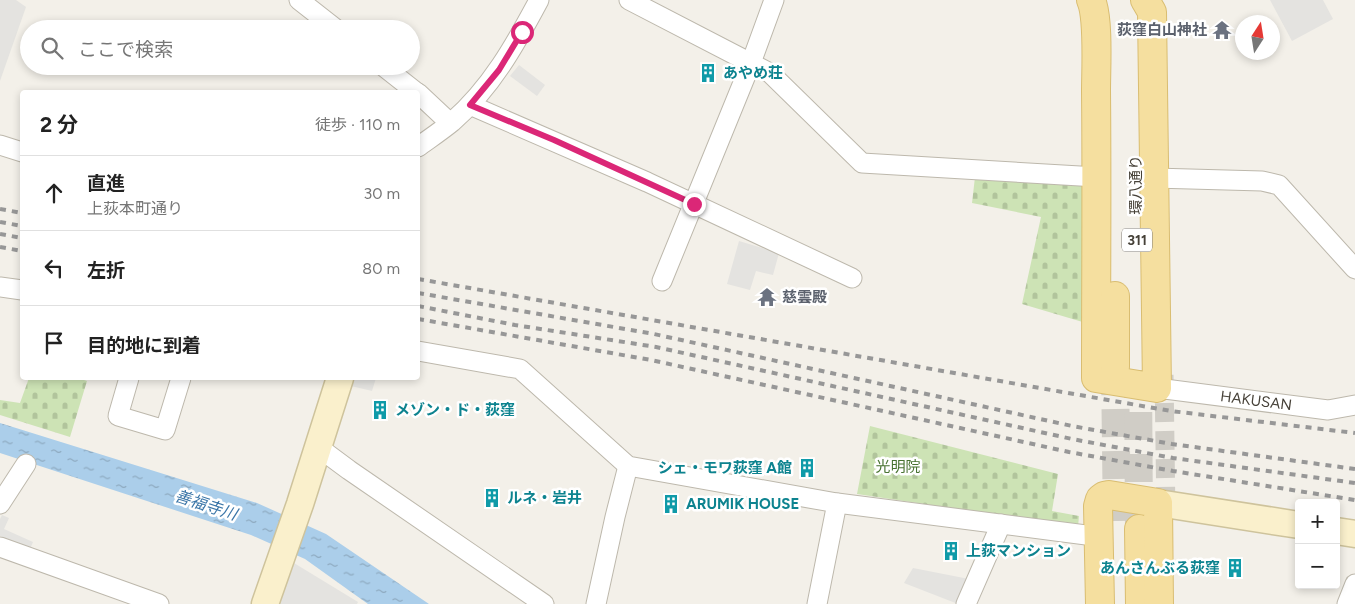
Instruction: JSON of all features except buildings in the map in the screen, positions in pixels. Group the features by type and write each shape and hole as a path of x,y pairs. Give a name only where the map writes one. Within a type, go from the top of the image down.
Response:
{"main road":[{"path":"1091,0 1095,17 1097,177 1096,378 1137,375 1154,178 1152,12 1145,0"},
{"name":"環八通り","path":"1112,0 1137,375"},
{"name":"環八通り","path":"1135,0 1137,375"},
{"path":"1100,604 1098,506 1100,499 1104,496 1158,503 1159,604"},
{"path":"1118,604 1128,527 1140,604"}],"street":[{"path":"299,0 325,20"},
{"path":"420,146 470,105 499,70 539,0"},
{"path":"629,0 770,73 862,163 1097,177"},
{"path":"662,281 751,63 774,0"},
{"path":"394,75 413,90"},
{"path":"420,96 450,123"},
{"path":"470,105 554,140 852,278"},
{"path":"0,145 20,151"},
{"path":"1154,178 1262,181 1278,185 1355,269"},
{"path":"0,286 20,290"},
{"path":"420,351 520,369 628,466 838,503 1094,536 1100,549"},
{"name":"HAKUSAN","path":"1137,375 1328,410 1355,405"},
{"path":"129,380 118,416 165,430 179,380"},
{"path":"265,604 339,380"},
{"path":"318,447 544,604"},
{"path":"0,504 26,464"},
{"path":"596,604 614,517 628,466"},
{"path":"816,604 838,503"},
{"path":"1158,503 1295,524"},
{"path":"966,604 1001,524"},
{"path":"1340,532 1355,534"},
{"path":"0,547 159,604"},
{"path":"1347,604 1355,584"}],"green space":[{"path":"975,177 1086,186 1086,323 1022,304 1041,217 972,203"},
{"path":"28,380 87,381 70,437 0,415 0,400 20,403"},
{"name":"光明院","path":"870,426 1058,474 1052,511 1079,516 1078,527 857,494"}],"shaded area":[{"path":"0,0 16,0 26,7 0,81"},
{"path":"1270,0 1323,0 1333,19 1292,41 1280,19 1280,15 1278,15"},
{"path":"519,65 545,85 537,96 510,76"},
{"path":"739,241 779,253 773,275 756,271 750,290 727,284"},
{"path":"352,380 375,380 372,391 351,386"},
{"path":"2,515 9,518 4,529 33,542 30,549 0,536 0,519"},
{"path":"289,560 358,602 357,604 274,604"},
{"path":"913,568 969,579 958,604 904,583"}],"water":[{"name":"善福寺川","path":"0,423 257,503 326,534 429,604 368,604 305,559 251,535 0,453"}],"tunnel":[{"path":"1115,367 1117,526"},
{"path":"1138,370 1139,529"},
{"path":"1164,375 1166,515"}],"railway":[{"path":"0,209 20,213"},
{"path":"0,222 20,226"},
{"path":"0,234 20,238"},
{"path":"0,247 20,251"},
{"path":"420,279 1171,411 1355,433"},
{"path":"420,293 654,334 1072,426 1172,444 1355,469"},
{"path":"420,306 515,325 656,347 1072,439 1173,458 1355,483"},
{"path":"420,319 651,360 1069,452 1173,471 1355,500"}],"place":[{"name":"荻窪白山神社","path":"1222,30"},
{"name":"あやめ荘","path":"708,73"},
{"name":"慈雲殿","path":"767,297"},
{"name":"メゾン・ド・荻窪","path":"380,410"},
{"name":"シェ・モワ荻窪 A館","path":"807,468"},
{"name":"ルネ・岩井","path":"492,498"},
{"name":"ARUMIK HOUSE","path":"671,504"},
{"name":"上荻マンション","path":"951,551"},
{"name":"あんさんぶる荻窪","path":"1235,568"}],"route":[{"path":"522,32 499,70 470,105 554,140 694,204"}]}
